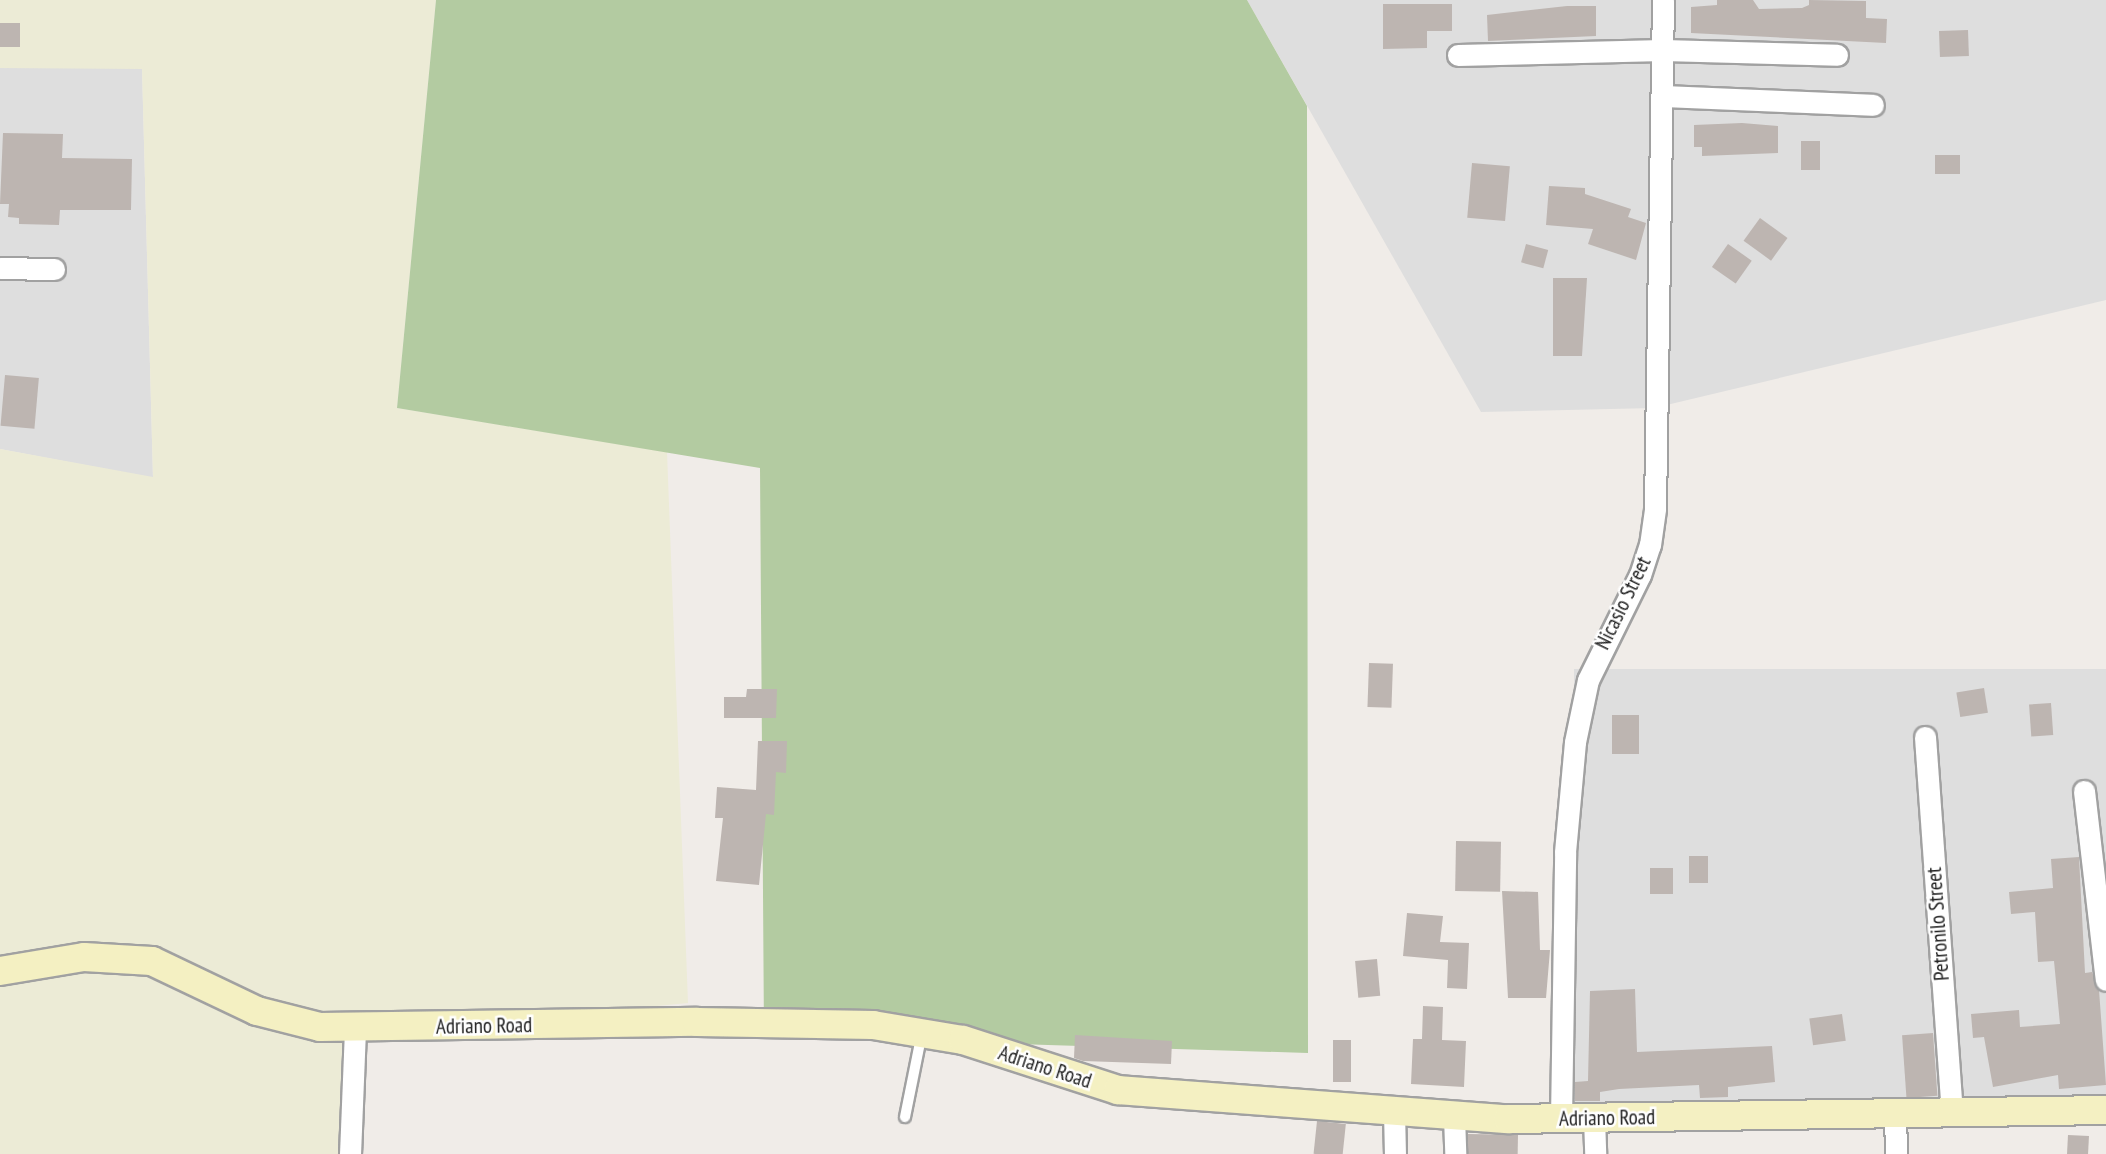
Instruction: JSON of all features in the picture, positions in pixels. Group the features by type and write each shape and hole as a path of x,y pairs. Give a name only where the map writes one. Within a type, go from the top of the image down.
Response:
{"street":[{"name":"Nicasio Street","path":"1561,1119 1565,852 1575,742 1588,680 1640,575 1650,545 1656,508 1663,0"},
{"path":"1458,55 1663,50 1838,55"},
{"path":"1662,96 1873,105"},
{"path":"0,268 54,269"},
{"name":"Petronilo Street","path":"1925,737 1952,1112"},
{"path":"2084,791 2106,980"},
{"name":"Adriano Road","path":"0,971 84,957 152,961 227,999 286,1021 355,1029 798,1021 923,1031 1118,1090 1454,1116 1561,1119 2106,1110"},
{"path":"350,1154 355,1029"},
{"path":"1394,1111 1395,1154"},
{"path":"1895,1112 1896,1154"},
{"path":"1454,1116 1455,1154"},
{"path":"1594,1118 1595,1154"}],"lane":[{"path":"905,1116 923,1031"}],"shaded area":[{"path":"1247,0 2106,0 2106,300 1654,408 1481,412"},
{"path":"0,68 142,68 153,478 0,449"},
{"path":"1574,669 2106,669 2106,1106 1574,1106"}],"green space":[{"path":"0,0 436,0 397,408 667,452 688,1003 343,1036 339,1154 0,1154 0,449 153,477 142,69 0,68"},
{"path":"436,0 1247,0 1307,106 1308,1053 764,1036 760,468 397,408"}],"building":[{"path":"1717,0 1753,0 1759,9 1802,8 1809,5 1809,0 1866,1 1866,18 1887,19 1886,43 1691,33 1691,7 1717,5"},
{"path":"1383,4 1452,4 1452,31 1427,31 1427,48 1383,49"},
{"path":"1567,6 1596,6 1596,36 1488,41 1487,15"},
{"path":"0,23 20,23 20,47 0,47"},
{"path":"1968,30 1969,56 1940,57 1939,31"},
{"path":"1742,123 1778,126 1778,153 1702,156 1702,147 1694,147 1694,125"},
{"path":"3,133 63,134 62,158 132,159 131,210 60,210 59,225 19,224 19,218 8,217 9,204 0,204"},
{"path":"1801,141 1820,141 1820,170 1801,170"},
{"path":"1935,155 1960,155 1960,174 1935,174"},
{"path":"1472,163 1510,166 1505,221 1467,218"},
{"path":"1549,186 1585,188 1585,194 1631,209 1628,217 1646,223 1636,260 1588,244 1593,229 1546,225"},
{"path":"1760,218 1788,238 1771,261 1744,241"},
{"path":"1526,244 1548,250 1543,268 1521,262"},
{"path":"1728,244 1752,261 1736,284 1712,267"},
{"path":"1553,278 1587,278 1582,356 1553,356"},
{"path":"5,375 39,378 34,429 1,426"},
{"path":"1369,663 1393,664 1391,708 1367,707"},
{"path":"1984,688 1988,713 1960,717 1956,692"},
{"path":"747,689 777,689 776,718 724,718 724,697 746,697"},
{"path":"2051,703 2053,735 2031,736 2029,705"},
{"path":"1612,715 1639,715 1639,754 1612,754"},
{"path":"758,741 787,741 786,773 776,772 774,815 766,814 759,885 716,881 723,818 715,818 717,787 756,790"},
{"path":"1456,841 1501,842 1500,892 1455,891"},
{"path":"1689,856 1708,856 1708,883 1689,883"},
{"path":"2079,857 2085,973 2092,972 2099,990 2106,1085 2059,1089 2058,1075 1993,1087 1984,1037 1973,1038 1971,1014 2019,1010 2020,1027 2060,1024 2054,961 2038,962 2035,912 2011,914 2009,892 2053,888 2051,859"},
{"path":"1650,868 1673,868 1673,894 1650,894"},
{"path":"1502,891 1538,892 1540,950 1550,950 1546,998 1508,998"},
{"path":"1407,913 1443,916 1440,942 1469,943 1467,989 1447,988 1448,960 1403,956"},
{"path":"1377,959 1380,996 1358,998 1355,961"},
{"path":"1635,989 1637,1052 1772,1046 1775,1082 1728,1087 1728,1097 1700,1098 1699,1085 1619,1089 1600,1092 1600,1101 1575,1101 1575,1082 1588,1081 1590,991"},
{"path":"1423,1006 1443,1007 1442,1040 1466,1041 1464,1087 1411,1084 1413,1039 1422,1039"},
{"path":"1842,1014 1846,1041 1813,1045 1809,1019"},
{"path":"1933,1033 1937,1096 1906,1098 1902,1035"},
{"path":"1075,1035 1172,1041 1171,1064 1083,1061 1074,1058"},
{"path":"1333,1040 1351,1040 1351,1082 1333,1082"},
{"path":"1317,1121 1346,1124 1343,1154 1314,1154"},
{"path":"1468,1134 1518,1135 1518,1154 1468,1154"},
{"path":"2068,1135 2089,1136 2088,1154 2067,1154"}]}
